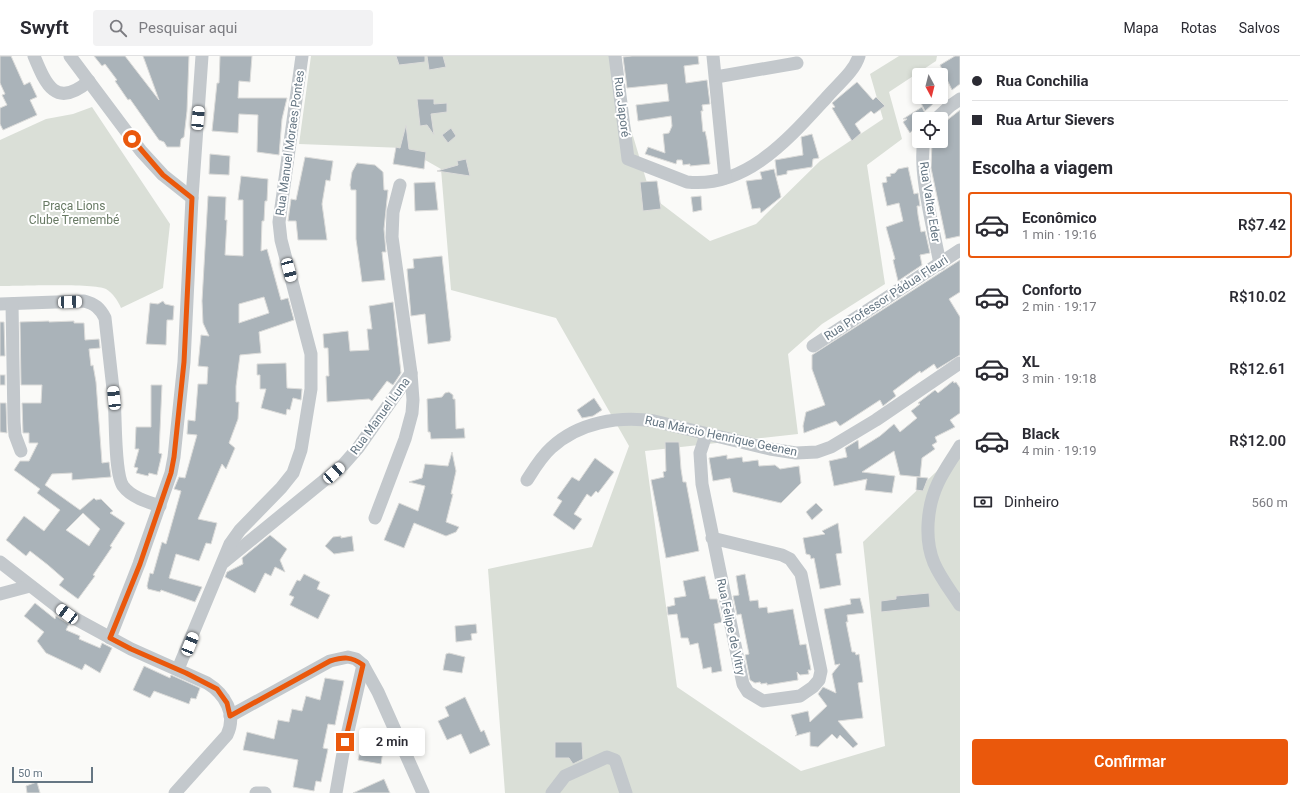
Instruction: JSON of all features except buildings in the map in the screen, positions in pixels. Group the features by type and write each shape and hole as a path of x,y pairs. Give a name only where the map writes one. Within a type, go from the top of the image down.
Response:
{"street":[{"path":"34,56 44,80 50,88 57,92 66,94 75,92 89,81"},
{"path":"70,56 141,151 163,175 192,198"},
{"path":"110,638 120,616 171,473 177,437 184,362 192,198 202,56"},
{"name":"Rua Manuel Moraes Pontes","path":"178,669 230,544 240,530 281,488 293,473 301,450 310,396 312,371 311,354 281,240 279,222 302,56"},
{"name":"Rua Japoré","path":"615,56 628,159 687,182 707,183 725,178"},
{"path":"713,56 725,178 759,163 781,144 853,68 859,56"},
{"path":"716,77 797,63"},
{"path":"944,112 960,99"},
{"name":"Rua Valter Eder","path":"923,148 922,160 925,181 940,264"},
{"name":"Rua Manuel Luna","path":"221,564 343,465 358,448 411,373 392,237 393,212 400,185"},
{"name":"Rua Professor Pádua Fleuri","path":"813,346 960,250"},
{"path":"21,451 15,435 6,304 84,301 91,303 101,310 105,318 114,398 119,473 122,485 129,492 142,500 160,506"},
{"name":"Rua Márcio Henrique Geenen","path":"527,480 551,448 569,435 588,426 613,420 636,418 654,421 706,435 796,454 817,452 831,447 876,420 960,363"},
{"path":"375,518 397,465 412,413 411,373"},
{"name":"Rua Felipe de Vitry","path":"706,435 701,449 699,464 712,538 743,684 748,692 763,701 800,696 806,693 819,680 821,671 804,586 797,568 790,560 782,555 712,538"},
{"path":"960,446 938,481 933,495 928,538 934,562 944,582 960,605"},
{"path":"0,562 67,614 131,649 178,669 217,689 227,703 230,716 230,729 175,793"},
{"path":"0,594 30,586"},
{"path":"230,716 330,661 348,657 356,659 363,665 382,699 423,793"},
{"path":"336,793 343,752 363,665"},
{"path":"552,793 565,776 607,757 615,760 626,793"},
{"path":"256,793 265,793"}],"green space":[{"path":"311,56 609,56 651,196 710,241 756,224 820,161 883,119 870,74 899,56 937,56 936,61 925,68 912,68 912,77 889,92 902,139 867,165 885,284 822,324 788,354 798,434 645,451 677,687 801,771 885,746 863,542 960,449 960,793 505,793 488,569 592,547 629,446 556,318 451,290 441,169 404,148 299,144"},
{"name":"Praça Lions Clube Tremembé","path":"92,107 170,224 163,288 121,308 111,293 106,289 99,287 72,285 0,286 0,140 46,119 73,114"}],"route":[{"path":"132,139 163,175 192,198 184,362 174,457 171,473 140,564 110,638 217,689 227,703 230,716 330,661 348,657 356,659 363,665 357,698 345,742"}]}
